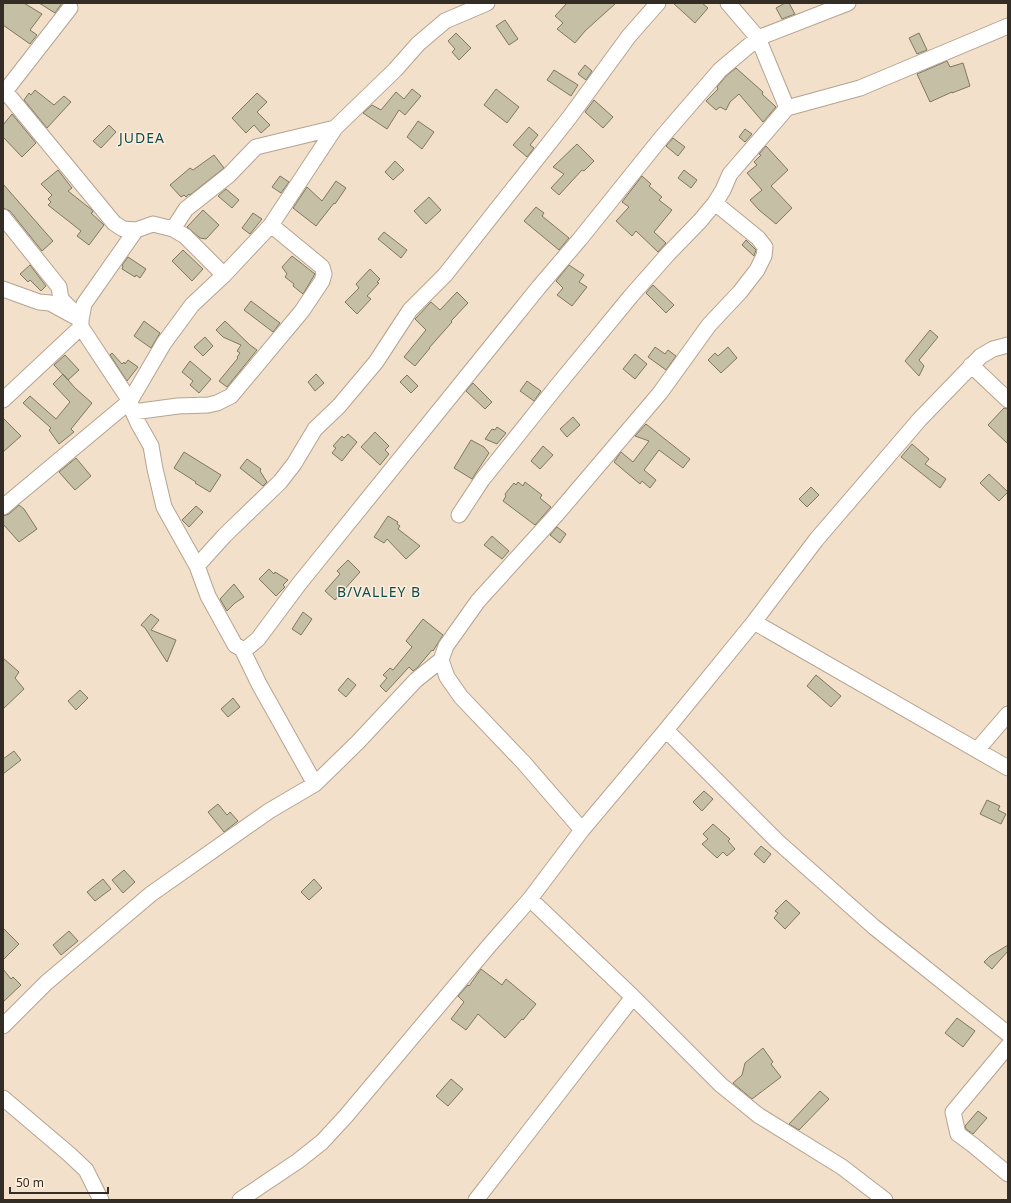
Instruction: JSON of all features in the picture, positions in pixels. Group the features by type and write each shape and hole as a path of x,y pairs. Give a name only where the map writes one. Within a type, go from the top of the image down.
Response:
{"street":[{"path":"3,508 132,406 164,343 192,305 224,275 270,225 335,128 395,70 418,44 445,20 487,3"},
{"path":"196,566 225,535 280,482 294,464 315,429 339,406 372,367 410,310 445,275 569,118 629,36 658,3"},
{"path":"728,3 758,38 787,108"},
{"path":"3,217 59,287 61,299 81,323 132,406 138,423 151,446 164,507 196,566 208,596 235,646 246,649 258,639 299,584 662,137 720,70 758,38 848,3"},
{"path":"70,8 4,92 114,223 123,229 136,230 153,224 173,229 185,236 224,275"},
{"path":"458,515 482,480 562,380 631,296 715,203 730,174 787,108 860,88 1008,26"},
{"path":"173,229 186,209 229,175 256,147 335,128"},
{"path":"3,1026 46,983 151,894 269,811 314,784 358,742 416,680 441,660 446,646 478,602 557,514 660,393 709,324 740,292 757,270 764,256 765,247 758,238 715,203"},
{"path":"132,406 208,405 217,403 231,396 263,355 302,311 322,281 324,274 322,267 270,225"},
{"path":"3,400 81,323 84,304 136,230"},
{"path":"4,290 39,302 50,303 81,323"},
{"path":"240,1200 298,1161 322,1142 346,1116 530,899 582,830 754,622 816,540 920,419 971,365 993,348 1008,345"},
{"path":"971,365 1008,400"},
{"path":"754,622 1008,768"},
{"path":"242,649 259,684 314,784"},
{"path":"441,660 447,677 461,697 524,763 582,830"},
{"path":"977,750 1008,714"},
{"path":"666,730 783,846 874,927 1008,1034"},
{"path":"530,899 633,997 727,1090 758,1115 842,1167 886,1200"},
{"path":"476,1200 633,997"},
{"path":"1008,1046 953,1112 958,1134 973,1144 1008,1174"},
{"path":"3,1098 86,1170 101,1200"}],"building":[{"path":"3,3 24,3 42,14 30,30 37,35 30,44 3,25"},
{"path":"39,3 62,3 55,13"},
{"path":"567,3 616,3 585,31 575,43 557,29 563,23 555,16"},
{"path":"673,3 702,3 708,8 695,23"},
{"path":"785,3 789,3 795,14 782,19 776,8"},
{"path":"505,20 518,39 509,45 496,26"},
{"path":"456,33 471,48 459,60 452,52 455,49 448,41"},
{"path":"919,33 927,50 917,54 909,38"},
{"path":"947,61 950,67 963,63 970,86 930,102 917,74"},
{"path":"585,65 592,71 586,80 578,74"},
{"path":"736,68 763,92 762,94 776,107 763,122 739,94 730,102 726,110 720,107 716,110 706,101 718,89 717,87 726,76"},
{"path":"554,70 578,85 571,96 547,80"},
{"path":"412,89 421,96 405,115 399,110 387,129 363,113 372,105 381,110 396,92 404,99"},
{"path":"496,89 519,107 507,123 484,105"},
{"path":"35,90 54,105 64,96 71,102 47,128 24,100 29,93 31,95"},
{"path":"257,93 267,102 257,112 270,125 261,133 254,125 246,133 232,118"},
{"path":"594,100 613,117 603,128 585,112"},
{"path":"12,114 36,143 22,157 3,137 3,125"},
{"path":"418,121 434,132 422,149 407,137"},
{"path":"109,125 116,132 101,148 93,141"},
{"path":"529,127 538,135 530,145 534,148 527,157 513,145"},
{"path":"745,129 752,134 745,142 739,137"},
{"path":"673,138 685,147 678,156 666,146"},
{"path":"577,144 594,161 584,171 582,170 559,195 551,188 564,174 553,167"},
{"path":"766,146 788,170 771,186 792,208 776,224 759,210 750,200 762,190 747,173 757,165 754,162 761,155 759,154"},
{"path":"214,155 224,168 190,195 189,194 186,197 184,195 181,197 170,185 190,168 193,170"},
{"path":"395,161 404,170 393,180 385,172"},
{"path":"58,170 72,188 68,191 92,210 93,212 91,213 104,225 89,245 77,236 81,231 48,205 51,202 48,199 52,195 41,184"},
{"path":"684,170 697,180 691,188 678,178"},
{"path":"280,176 289,182 281,193 272,187"},
{"path":"642,176 651,184 649,186 662,197 659,200 672,210 654,232 666,243 658,252 636,231 632,236 616,221 629,207 622,202"},
{"path":"336,181 346,188 335,204 334,203 316,226 293,208 307,187 322,201"},
{"path":"3,184 53,241 42,251 10,211 3,208"},
{"path":"226,189 239,200 232,208 218,196"},
{"path":"429,197 441,210 426,224 414,211"},
{"path":"536,207 544,213 542,216 569,238 559,250 524,221"},
{"path":"203,210 219,225 206,239 200,238 187,227"},
{"path":"253,213 262,219 250,234 242,228"},
{"path":"384,232 407,250 401,258 378,239"},
{"path":"746,240 756,250 754,256 742,245"},
{"path":"183,250 203,269 192,281 172,261"},
{"path":"292,256 315,274 303,294 285,277 287,274 282,267"},
{"path":"128,257 146,269 140,278 136,275 135,277 122,269 122,265"},
{"path":"30,265 46,286 41,291 30,280 28,282 20,274"},
{"path":"569,265 584,275 579,282 587,287 572,306 557,295 563,288 556,281"},
{"path":"370,269 380,279 377,282 379,283 367,296 371,299 357,314 345,302 359,288 356,284"},
{"path":"653,285 674,305 666,313 646,293"},
{"path":"457,292 468,303 451,321 452,322 415,366 404,357 426,330 415,319 431,302 440,310"},
{"path":"251,301 280,323 273,332 244,310"},
{"path":"144,321 160,333 151,348 134,336"},
{"path":"225,321 257,350 227,387 219,381 238,358 237,357 240,353 237,351 241,345 223,337 216,330"},
{"path":"930,330 938,337 919,360 924,366 919,376 905,361"},
{"path":"205,337 213,346 203,356 194,347"},
{"path":"655,347 665,354 668,350 676,356 666,370 648,357"},
{"path":"728,347 737,358 721,373 708,360 715,353 718,356"},
{"path":"112,353 122,364 124,362 125,364 128,360 138,367 127,381 110,355"},
{"path":"635,354 647,364 635,379 623,369"},
{"path":"65,355 79,370 68,380 54,365"},
{"path":"190,361 211,379 199,393 190,385 193,381 182,372"},
{"path":"63,374 75,388 92,403 71,429 74,432 59,444 49,430 51,428 23,403 30,396 56,419 70,402 53,384"},
{"path":"316,374 324,383 315,391 308,382"},
{"path":"407,375 418,386 411,393 400,382"},
{"path":"527,381 541,391 534,401 520,391"},
{"path":"473,383 492,402 485,409 466,391"},
{"path":"1004,408 1008,409 1008,444 988,425"},
{"path":"573,417 580,425 567,437 560,429"},
{"path":"3,418 21,436 3,452"},
{"path":"646,424 690,459 683,468 659,450 644,470 656,480 650,488 642,481 640,484 614,462 621,452 633,462 649,441 635,436"},
{"path":"497,427 506,433 497,444 485,439 492,429 495,430"},
{"path":"375,432 389,446 385,450 389,454 380,465 361,447"},
{"path":"348,434 357,442 342,461 332,453 336,448 333,446 342,436 344,438"},
{"path":"471,440 484,447 489,453 472,479 454,468"},
{"path":"912,444 929,459 925,464 946,479 940,488 901,457"},
{"path":"543,446 553,455 540,469 531,461"},
{"path":"184,452 221,475 210,492 174,468"},
{"path":"76,458 91,476 75,490 59,472"},
{"path":"247,459 261,469 260,471 267,482 263,486 240,468"},
{"path":"989,474 1008,492 999,501 980,483"},
{"path":"518,482 523,486 525,482 542,495 540,498 551,507 535,525 503,501 506,496 505,494 514,483 516,485"},
{"path":"811,487 819,495 807,507 799,499"},
{"path":"19,505 24,509 37,529 19,542 3,524 3,516 9,514"},
{"path":"196,506 203,512 189,527 182,520"},
{"path":"388,516 398,522 397,524 400,526 398,529 420,546 406,559 387,539 384,543 374,537"},
{"path":"557,527 566,534 560,543 550,535"},
{"path":"492,536 509,551 502,559 484,545"},
{"path":"348,560 360,572 335,600 325,591 340,574 337,571"},
{"path":"269,569 274,574 275,572 288,580 283,585 285,587 276,596 259,579"},
{"path":"234,584 244,597 227,611 220,599"},
{"path":"303,612 312,619 301,635 292,629"},
{"path":"151,614 159,620 151,630 176,640 167,662 145,628 141,625"},
{"path":"423,619 443,635 433,651 432,650 417,668 413,671 409,667 386,692 380,686 387,678 383,675 390,668 393,670 412,647 406,641"},
{"path":"3,658 19,672 15,678 24,689 3,709"},
{"path":"816,675 841,696 831,707 807,686"},
{"path":"348,678 356,685 346,697 338,690"},
{"path":"80,690 88,698 76,710 68,701"},
{"path":"233,698 240,707 228,717 221,709"},
{"path":"14,751 21,760 3,774 3,759"},
{"path":"704,791 713,799 702,811 693,802"},
{"path":"987,800 1000,806 998,810 1006,814 1001,824 980,814"},
{"path":"218,804 227,815 230,812 238,821 224,832 208,812"},
{"path":"713,824 730,839 728,841 735,849 727,856 723,852 717,858 702,844 708,839 703,834"},
{"path":"761,846 771,854 764,863 754,854"},
{"path":"124,870 135,882 123,893 112,880"},
{"path":"103,879 111,889 95,901 87,892"},
{"path":"314,879 322,888 309,900 301,892"},
{"path":"786,900 800,913 785,929 774,918 778,913 775,911"},
{"path":"3,928 19,944 3,960"},
{"path":"69,931 78,941 61,955 53,945"},
{"path":"1008,945 1008,951 992,969 984,962 990,956"},
{"path":"3,969 11,979 13,977 21,985 3,1002"},
{"path":"481,969 502,985 506,979 536,1004 505,1038 478,1014 466,1030 451,1019 464,1002 458,996 468,985 469,986"},
{"path":"957,1018 975,1031 963,1047 945,1033"},
{"path":"763,1048 773,1062 771,1064 781,1077 752,1099 733,1083 742,1075 745,1063"},
{"path":"451,1079 463,1089 448,1106 436,1096"},
{"path":"820,1091 829,1099 799,1130 789,1124"},
{"path":"978,1111 987,1118 973,1134 966,1129 965,1126"}],"district":[{"name":"JUDEA","path":"142,137"},
{"name":"B/VALLEY B","path":"379,591"}]}
